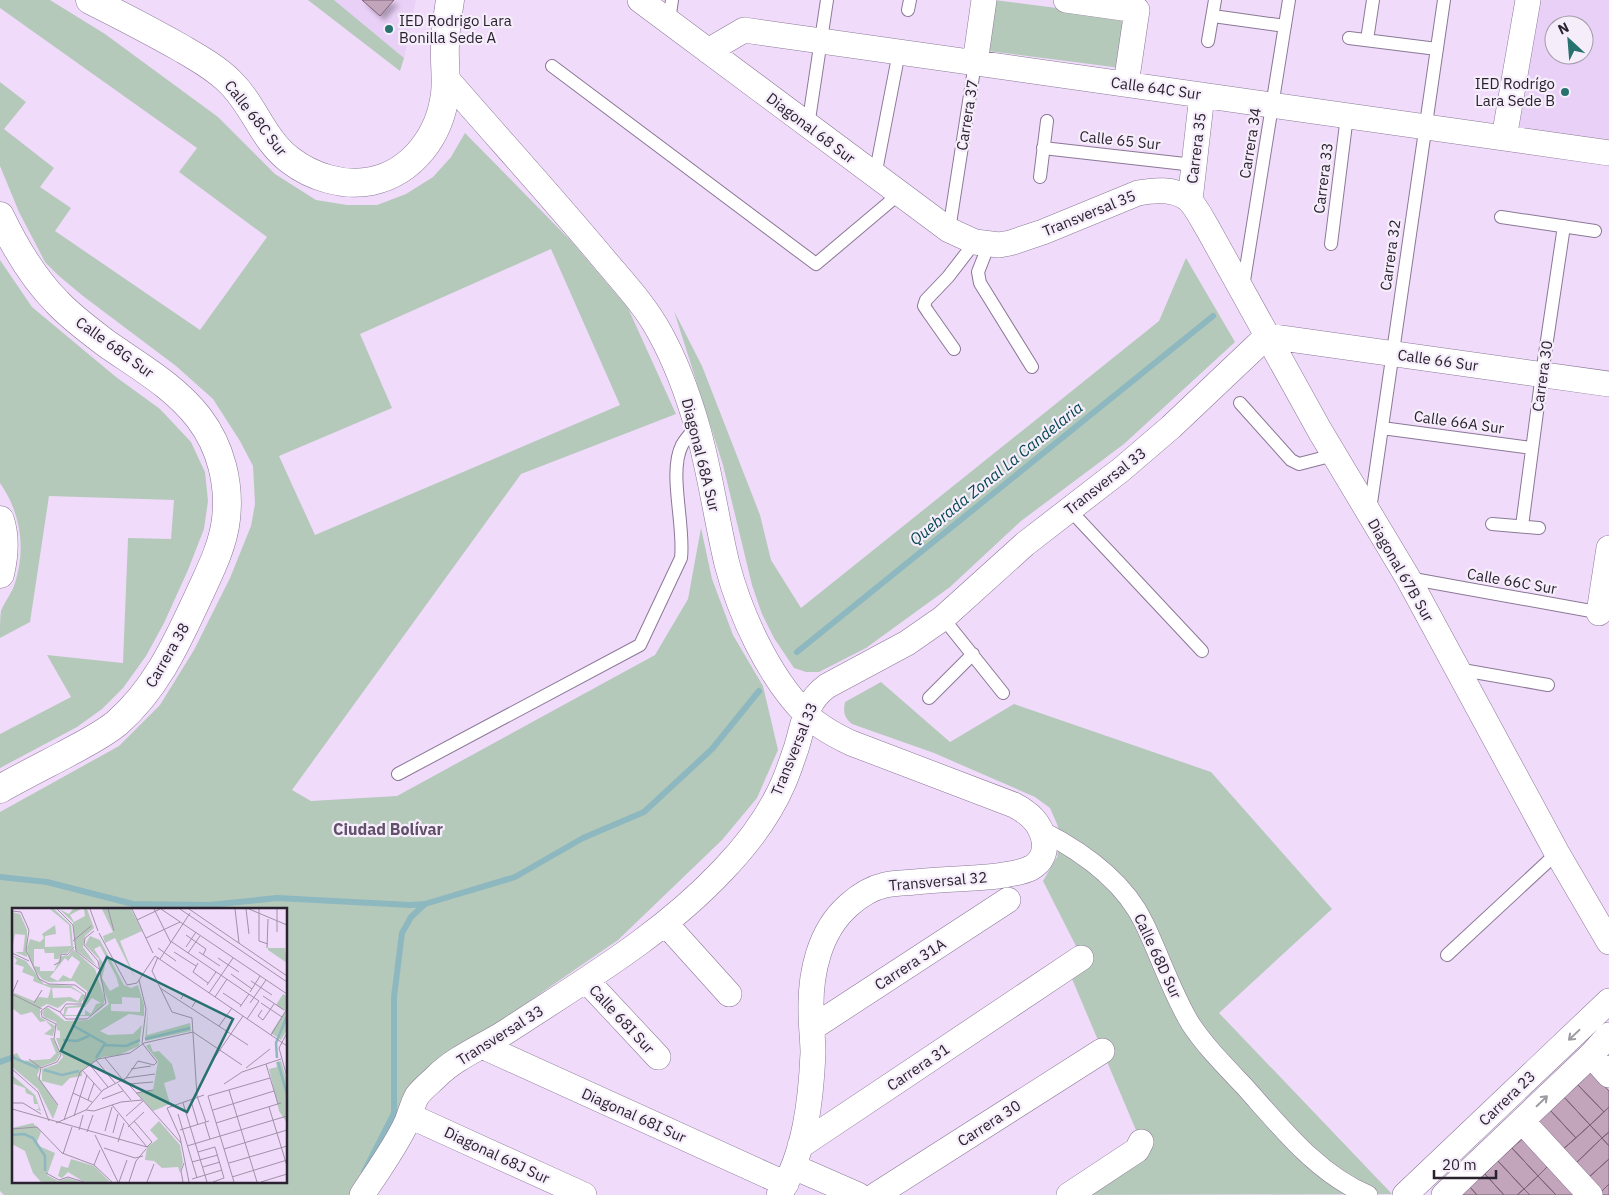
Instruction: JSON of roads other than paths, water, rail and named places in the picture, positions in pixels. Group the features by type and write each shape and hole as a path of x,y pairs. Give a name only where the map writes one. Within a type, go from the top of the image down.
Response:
{"street":[{"name":"Calle 68C Sur","path":"90,0 155,33 214,69 230,82 240,94 268,138 289,160 317,175 347,183 378,180 394,174 409,164 422,149 438,123 445,94 446,78"},
{"path":"446,78 445,44 450,0"},
{"name":"Diagonal 68 Sur","path":"640,0 670,11 708,51 949,230 982,243"},
{"name":"Carrera 37","path":"975,63 984,0"},
{"path":"1066,0 1138,5 1126,84"},
{"path":"1504,138 1528,0"},
{"name":"Calle 64C Sur","path":"708,51 744,30 1609,153"},
{"name":"Diagonal 68A Sur","path":"446,78 590,243 650,316 660,333 673,361 697,426 728,565 739,600 771,667 786,691 805,714"},
{"name":"Carrera 35","path":"1190,200 1202,95"},
{"name":"Transversal 35","path":"982,243 1010,243 1043,232 1138,193 1152,190 1166,191 1190,200"},
{"name":"Diagonal 67B Sur","path":"1190,200 1334,455 1408,578 1557,853 1609,942"},
{"name":"Calle 68G Sur","path":"0,216 19,252 56,301 107,343 177,394 189,406 210,435 226,478"},
{"name":"Calle 66 Sur","path":"1266,336 1609,384"},
{"name":"Transversal 33","path":"363,1195 406,1125 418,1096 437,1075 638,945 665,923 732,861 768,813 796,750 805,714 818,693 827,686 907,643 943,618 1025,544 1122,469 1171,427 1266,336"},
{"name":"Carrera 38","path":"0,789 106,731 132,709 157,678 176,645 217,552 226,521 226,478"},
{"path":"0,520 4,537 3,562 0,574"},
{"path":"1604,614 1609,554"},
{"name":"Calle 68D Sur","path":"805,714 824,728 851,743 1014,805 1029,813 1042,831 1058,839 1105,873 1128,896 1144,922 1190,1024 1209,1048 1278,1124 1325,1170 1342,1182 1368,1195"},
{"name":"Transversal 32","path":"790,1173 807,1115 813,1052 812,980 820,949 831,925 860,896 884,885 975,878 1008,874 1030,868 1038,863 1044,855 1045,847 1042,831"},
{"name":"Carrera 31A","path":"812,1028 1008,900"},
{"path":"665,923 729,994"},
{"name":"Carrera 31","path":"790,1173 1081,958"},
{"name":"Calle 68I Sur","path":"586,980 658,1057"},
{"name":"Carrera 23","path":"1405,1195 1609,1000"},
{"name":"Carrera 23","path":"1444,1195 1609,1036"},
{"name":"Diagonal 68I Sur","path":"482,1046 790,1173 858,1195"},
{"name":"Carrera 30","path":"876,1195 1102,1050"},
{"path":"1591,1055 1609,1075"},
{"name":"Diagonal 68J Sur","path":"410,1116 584,1195"},
{"path":"1522,1121 1590,1195"},
{"path":"1069,1195 1137,1150 1141,1142"}],"lane":[{"path":"808,126 827,0"},
{"path":"1208,40 1215,0"},
{"name":"Carrera 34","path":"1242,292 1289,0"},
{"path":"1368,40 1373,0"},
{"name":"Carrera 32","path":"1369,514 1444,0"},
{"path":"1213,16 1285,26"},
{"path":"1349,38 1437,49"},
{"path":"875,176 899,52"},
{"name":"Carrera 37","path":"949,230 975,63"},
{"path":"552,66 816,264 899,194"},
{"name":"Carrera 33","path":"1331,244 1347,116"},
{"path":"1040,177 1047,121"},
{"name":"Calle 65 Sur","path":"1043,148 1194,165"},
{"path":"1501,217 1595,231"},
{"name":"Carrera 30","path":"1522,526 1564,226"},
{"path":"954,349 924,306 926,300 982,243"},
{"path":"982,243 978,272 980,283 1032,367"},
{"path":"1240,403 1291,460 1299,464 1334,455"},
{"path":"398,774 640,645 681,558 681,524 677,488 678,454 683,443 697,426"},
{"name":"Calle 66A Sur","path":"1382,428 1532,448"},
{"path":"1069,509 1202,651"},
{"path":"1492,524 1539,528"},
{"name":"Calle 66C Sur","path":"1408,578 1604,614"},
{"path":"943,618 1002,692"},
{"path":"929,698 973,654"},
{"path":"1456,668 1548,685"},
{"path":"1447,955 1557,853"}],"waterway":[{"name":"Quebrada Zonal La Candelaria","path":"797,652 1213,316"},
{"name":"Quebrada Zonal La Candelaria","path":"364,1172 394,1113 394,997 402,933 411,917 425,904 515,877 583,838 644,812 712,749 759,691"},
{"path":"0,877 47,882 133,904 209,905 277,898 410,905 425,904"},
{"path":"0,1062 12,1058"}],"place":[{"name":"IED Rodrigo Lara Bonilla Sede A","path":"389,29"},
{"name":"IED Rodrígo Lara Sede B","path":"1565,92"}],"district":[{"name":"Ciudad Bolívar","path":"388,829"}]}
